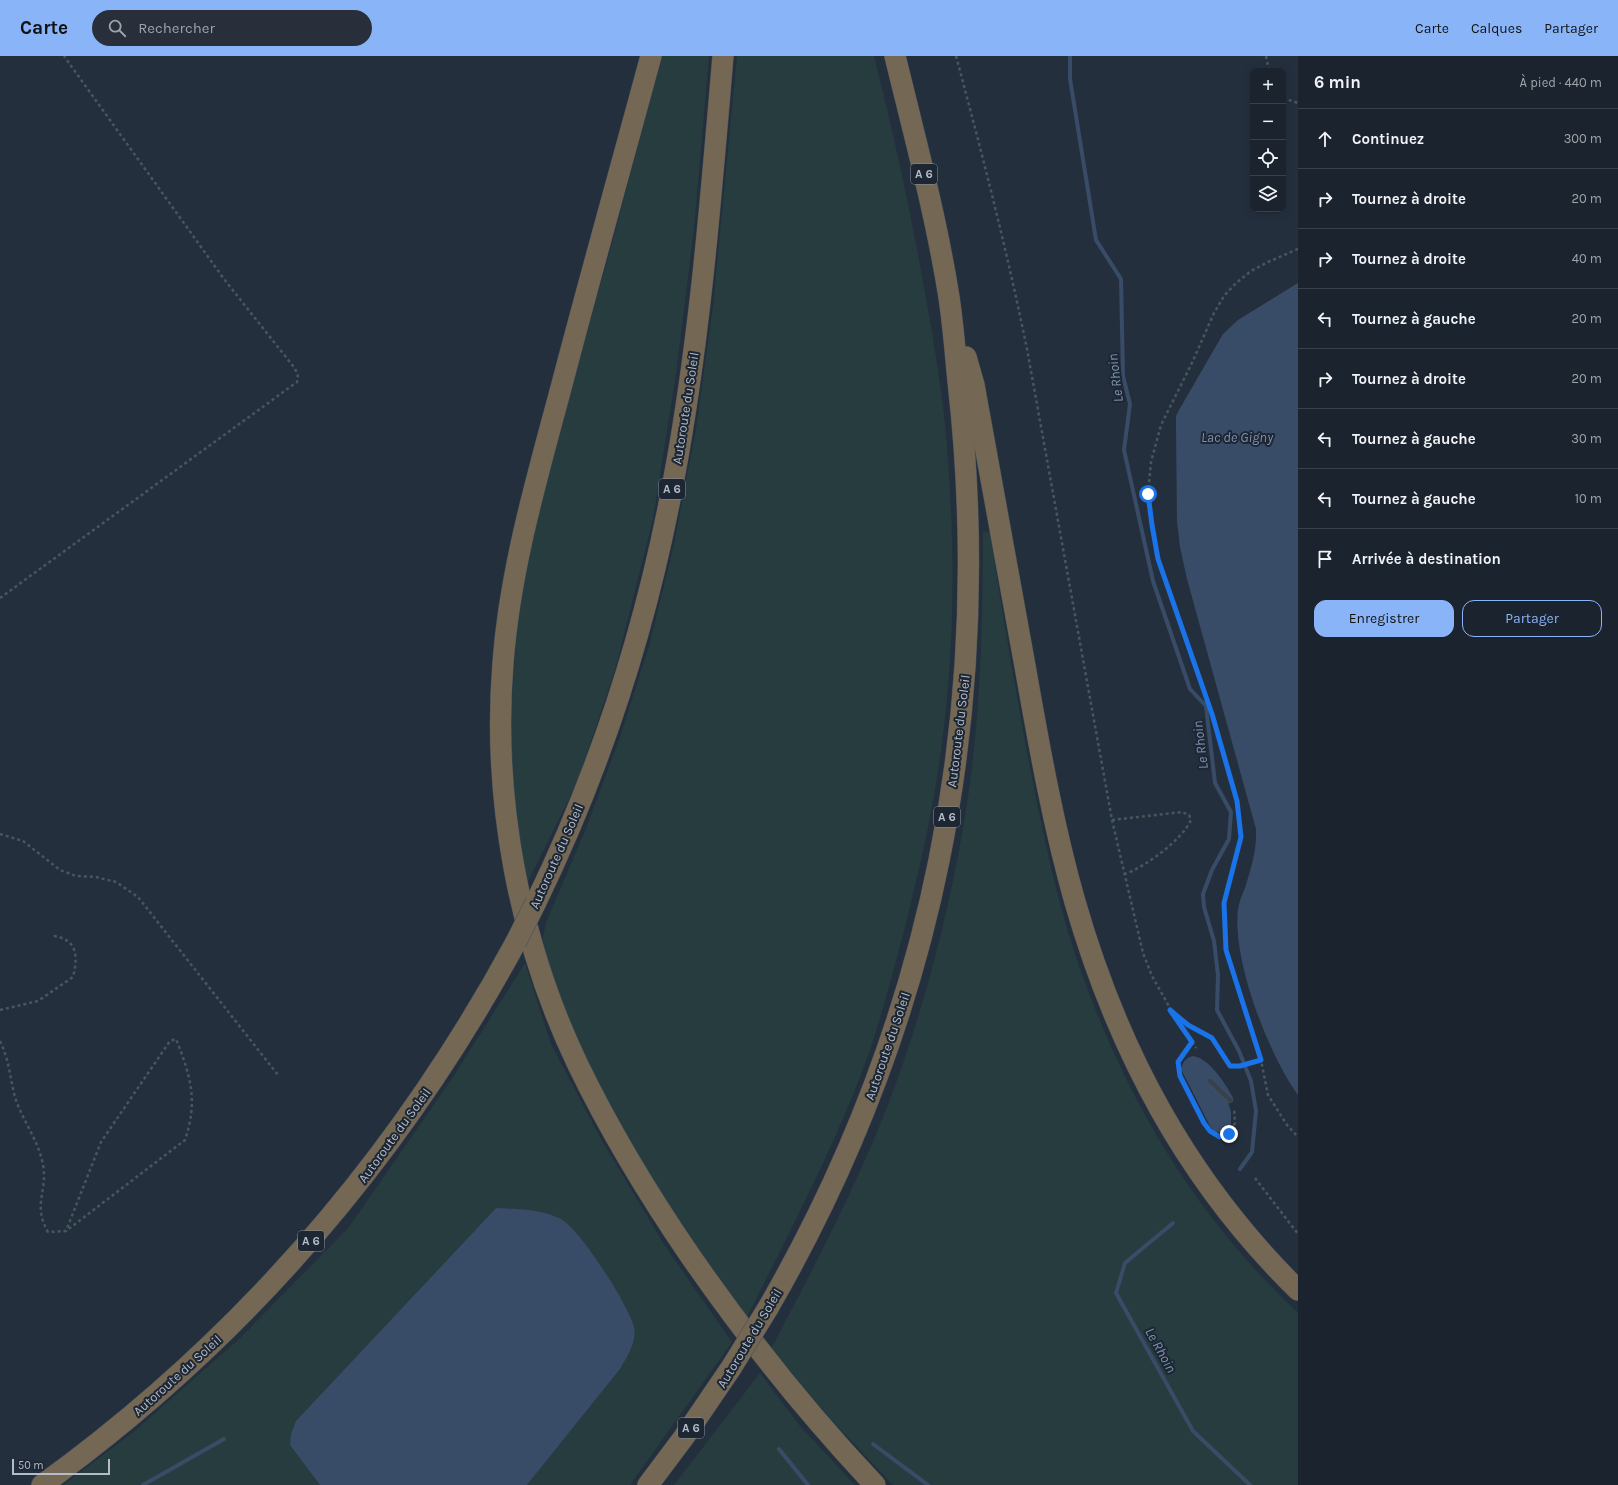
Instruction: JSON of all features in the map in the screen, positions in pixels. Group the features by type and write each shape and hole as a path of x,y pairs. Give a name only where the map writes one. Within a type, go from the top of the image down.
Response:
{"highway":[{"path":"651,56 541,461 516,567 505,643 501,714 503,771 510,842 520,893 548,991 577,1063 616,1137 680,1241 740,1324 808,1410 875,1485"},
{"name":"Autoroute du Soleil","path":"42,1485 106,1437 182,1372 233,1324 303,1251 359,1184 411,1113 464,1034 516,942 536,902 575,816 611,721 639,631 663,533 681,440 697,328 723,56"},
{"name":"Autoroute du Soleil","path":"648,1485 692,1426 731,1368 768,1308 796,1258 834,1184 880,1070 901,1008 919,946 947,821 963,705 969,593 966,463 948,293 930,199 894,56"},
{"path":"948,293 974,386 1056,824 1075,901 1097,971 1130,1052 1180,1145 1208,1187 1239,1227 1298,1290"}],"lane":[{"path":"1210,1081 1230,1100"}],"path":[{"path":"0,598 297,382 298,374 294,366 224,278 64,56"},
{"path":"956,56 996,204 1027,349 1112,820 1143,953 1152,976 1170,1010 1196,1048"},
{"path":"1266,56 1268,68"},
{"path":"1286,99 1298,102"},
{"path":"1298,249 1251,271 1236,283 1224,296 1214,313 1191,365 1161,425 1151,462 1148,494 1158,559 1212,714 1237,801 1241,837 1224,903 1226,950 1261,1060 1268,1095 1286,1125 1298,1137"},
{"path":"1112,820 1182,812 1189,815 1191,820 1183,832 1147,864 1125,874"},
{"path":"0,834 23,841 60,870 76,876 96,877 116,882 138,897 278,1075"},
{"path":"0,1010 38,1001 73,977 77,960 72,945 62,937 53,936"},
{"path":"1170,1010 1188,1025 1212,1038 1230,1066 1240,1066 1261,1060"},
{"path":"0,1041 5,1050 15,1097 24,1122 43,1161 46,1179 40,1196 41,1220 48,1232 66,1231 185,1140 191,1121 193,1098 186,1065 176,1039 170,1041 101,1142 66,1231"},
{"path":"1192,1042 1181,1056 1178,1062 1178,1070 1204,1123 1210,1131 1220,1137 1229,1134 1235,1123 1233,1105 1230,1100"},
{"path":"1255,1178 1298,1234"}],"green space":[{"path":"662,56 709,56 694,229 676,374 653,519 615,670 577,783 527,883 522,862 509,747 517,623 543,485 610,251"},
{"path":"737,56 874,56 908,204 937,361 948,452 952,555 949,676 940,755 925,843 893,973 868,1056 841,1123 827,1155 747,1317 683,1229 632,1148 593,1072 562,1005 542,943 546,922 585,831 619,740 649,646 673,549 696,429 713,306"},
{"path":"983,531 990,532 1024,736 1052,873 1075,954 1094,1005 1115,1055 1138,1102 1164,1148 1193,1192 1225,1234 1260,1274 1298,1313 1298,1485 893,1485 826,1414 771,1349 857,1179 887,1108 922,1005 949,902 968,797 976,731 980,664"},
{"path":"525,963 551,1044 601,1139 665,1246 732,1342 630,1485 527,1485 620,1369 525,1209 496,1208 349,1365 313,1475 320,1485 63,1485 131,1434 237,1341 349,1227 455,1074"},
{"path":"760,1373 800,1426 855,1485 674,1485"}],"water":[{"name":"Lac de Gigny","path":"1298,283 1298,1095 1275,1056 1264,1031 1246,979 1241,953 1238,930 1238,909 1253,859 1256,844 1256,829 1187,579 1180,547 1177,521 1176,416 1223,334 1238,320"},
{"path":"1193,1056 1205,1061 1211,1066 1233,1098 1228,1102 1231,1112 1231,1126 1223,1133 1214,1131 1210,1126 1181,1069 1185,1060"},
{"path":"496,1208 530,1210 546,1213 561,1219 580,1237 614,1286 634,1327 635,1333 633,1344 620,1369 527,1485 320,1485 290,1445 291,1434 296,1421"}],"waterway":[{"name":"Le Rhoin","path":"1070,56 1070,79 1096,240 1121,279 1123,376 1130,404 1124,450 1153,581 1190,689 1206,706 1215,783 1231,812 1229,839 1212,870 1203,894 1204,907 1214,941 1218,975 1217,1010 1239,1051 1251,1081 1256,1111 1252,1152 1240,1169"},
{"name":"Le Rhoin","path":"1173,1223 1125,1263 1116,1293 1193,1431 1250,1485"},
{"path":"143,1485 224,1439"},
{"path":"873,1444 928,1485"},
{"path":"779,1449 808,1485"}],"route":[{"path":"1148,494 1158,559 1212,714 1237,801 1241,837 1224,903 1226,950 1261,1060 1234,1068 1230,1066 1212,1038 1188,1025 1170,1010 1192,1042 1178,1062 1180,1076 1204,1123 1210,1131 1220,1137 1225,1137 1229,1134"}]}
